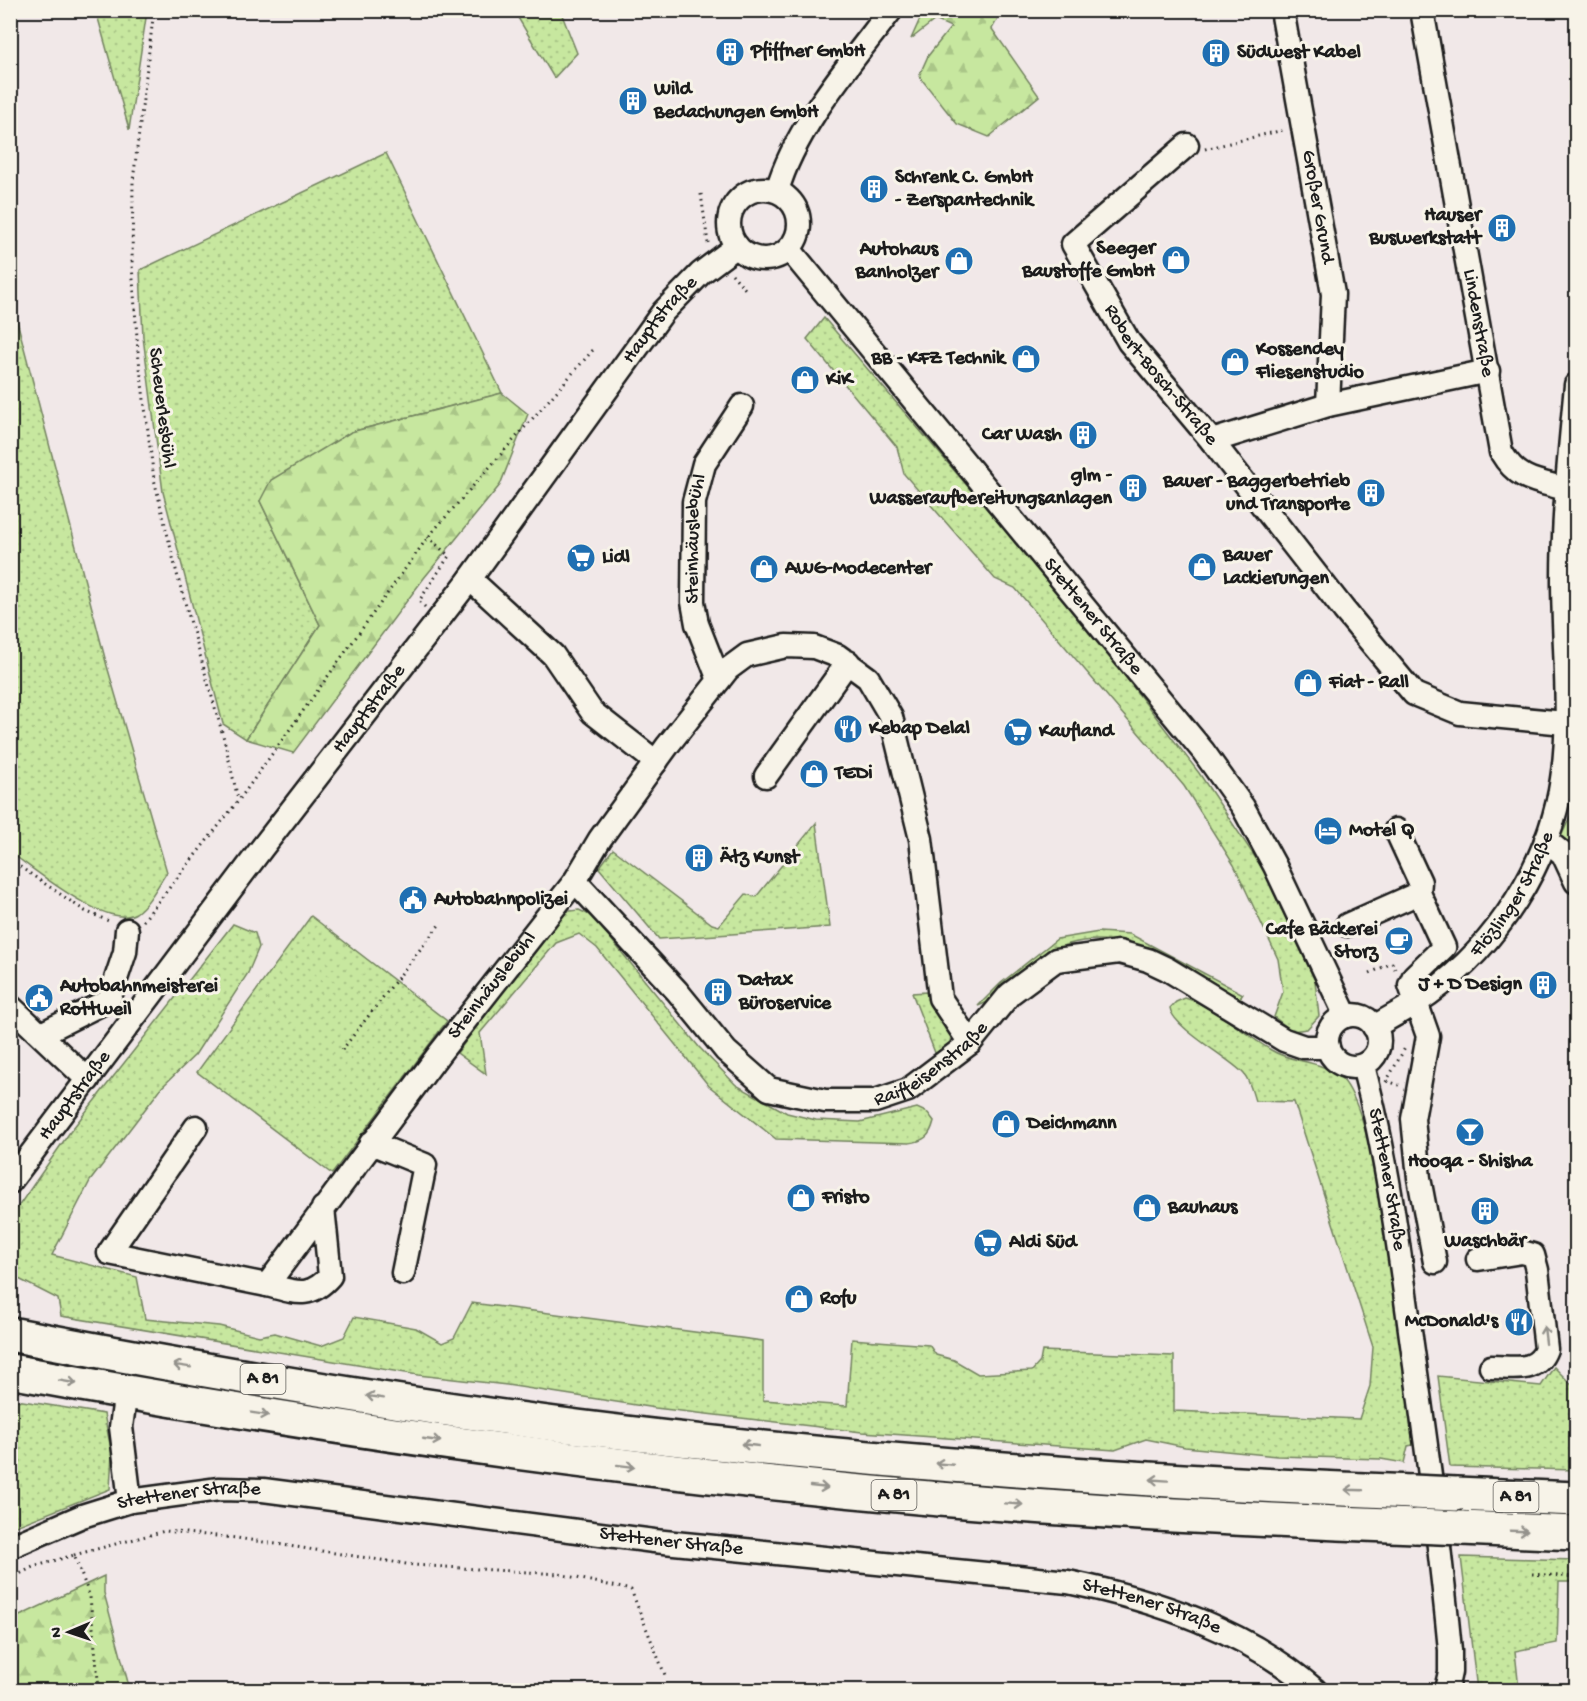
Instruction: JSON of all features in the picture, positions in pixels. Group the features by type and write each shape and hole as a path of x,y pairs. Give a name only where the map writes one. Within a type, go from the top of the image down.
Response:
{"highway":[{"name":"A 81","path":"10,1334 312,1387 516,1419 856,1457 1084,1476 1576,1499"},
{"name":"A 81","path":"10,1371 274,1416 511,1451 765,1482 1084,1510 1576,1533"}],"street":[{"path":"777,191 801,136 850,63 891,10"},
{"name":"Großer Grund","path":"1282,10 1333,294 1328,405"},
{"name":"Lindenstraße","path":"1422,10 1501,452 1508,464 1523,478 1566,489"},
{"name":"Robert-Bosch-Straße","path":"1181,151 1073,244 1129,342 1212,441 1344,610 1414,694 1460,713 1565,723"},
{"path":"759,189 777,191 794,206 798,217 799,228 789,249 772,259 762,259 744,253 737,246 729,229 731,211 742,196 759,189"},
{"name":"Hauptstraße","path":"10,1182 262,848 470,579 663,312 701,273 737,246"},
{"name":"Stettener Straße","path":"789,249 1203,752 1243,807 1346,1016"},
{"path":"1212,441 1328,405 1488,371"},
{"name":"Flözlinger Straße","path":"1374,1027 1415,1002 1455,970 1507,914 1546,840 1556,809 1562,778 1565,723 1563,578 1566,489 1576,385"},
{"name":"Steinhäuslebühl","path":"719,680 697,624 693,602 694,502 704,464 742,406"},
{"path":"470,579 553,655 592,712 656,762"},
{"name":"Steinhäuslebühl","path":"267,1285 371,1143 575,881 600,839 656,762 719,680 747,655 786,646 814,647 848,662 868,678 891,717 921,839 940,998 970,1042"},
{"path":"766,776 848,662"},
{"path":"1396,830 1420,882 1419,893 1444,947 1414,976 1410,985 1428,1036 1413,1119 1419,1178 1435,1262"},
{"path":"1546,840 1563,854 1576,882"},
{"name":"Raiffeisenstraße","path":"575,881 676,991 726,1051 769,1089 825,1101 875,1101 908,1090 970,1042 1010,994 1052,962 1119,952 1148,960 1167,969 1284,1040 1304,1047 1328,1047"},
{"path":"1347,926 1419,893"},
{"path":"41,1034 109,1000 125,952 127,930"},
{"path":"11,1007 88,1080"},
{"path":"1346,1016 1361,1016 1374,1027 1379,1040 1378,1048 1370,1061 1363,1065 1345,1066 1331,1056 1328,1047 1329,1032 1333,1025 1346,1016"},
{"name":"Stettener Straße","path":"1363,1065 1380,1129 1389,1181 1425,1435 1450,1650 1450,1672 1446,1690"},
{"path":"196,1127 109,1253 304,1294 320,1288 330,1276 323,1208"},
{"path":"371,1143 425,1165 403,1273"},
{"path":"1478,1259 1522,1252 1533,1254 1540,1293 1546,1349 1542,1360 1530,1368 1491,1367"},
{"path":"126,1391 121,1427 130,1501"},
{"name":"Stettener Straße","path":"10,1547 82,1516 130,1501 219,1489 263,1490 654,1541 1068,1582 1170,1608 1216,1628 1262,1653 1315,1690"}],"path":[{"name":"Scheuerlesbühl","path":"154,10 133,181 132,265 138,352 154,479 178,578 224,739 238,800"},
{"path":"1181,151 1303,125"},
{"path":"10,860 85,911 127,930 147,919 238,800 428,537 593,350"},
{"path":"428,537 449,556 418,601 439,619"},
{"path":"342,1050 439,925"},
{"path":"1370,973 1392,963 1398,977"},
{"path":"10,1579 33,1567 165,1531 237,1538 413,1565 559,1574 631,1590 665,1675"},
{"path":"74,1556 90,1597 99,1690"},
{"path":"1532,1574 1576,1577"}],"green space":[{"path":"924,10 1002,11 992,29 1039,96 989,137 957,124 919,76 928,56 951,27 935,20 911,39"},
{"path":"96,11 147,11 129,130 129,129"},
{"path":"514,11 566,11 562,15 577,53 554,78"},
{"path":"386,153 502,393 351,432 260,501 320,625 246,739 223,724 163,492 143,337 140,270"},
{"path":"10,294 107,666 167,872 141,909 124,916 108,913 72,896 11,853"},
{"path":"824,318 1081,619 1199,773 1263,869 1315,981 1319,1016 1307,1029 1292,1031 1274,1017 1283,992 1278,959 1234,865 1184,786 1015,588 995,579 904,474 897,447 807,339"},
{"path":"502,393 528,414 500,485 424,578 293,753 246,739 320,625 260,501 271,480 351,432"},
{"path":"1576,727 1576,855 1560,839 1574,808"},
{"path":"816,823 830,927 659,939 599,868 613,849 712,924 719,926 746,894 756,897"},
{"path":"579,910 592,916 699,1047 736,1085 787,1113 816,1120 860,1122 917,1108 928,1113 934,1121 931,1131 919,1141 909,1143 776,1139 709,1086 597,948 579,934 556,943 480,1033 486,1074 457,1053 562,912"},
{"path":"311,916 447,1021 332,1174 197,1072"},
{"path":"233,924 255,933 259,947 248,973 195,1055 162,1087 90,1181 52,1255 137,1277 145,1319 219,1326 259,1336 275,1333 321,1346 344,1337 354,1317 416,1328 442,1343 454,1338 472,1303 763,1341 763,1400 847,1406 852,1339 929,1345 936,1355 954,1360 978,1374 1032,1371 1040,1362 1042,1351 1174,1356 1174,1411 1359,1419 1370,1386 1373,1347 1294,1102 1255,1101 1244,1074 1173,1016 1170,1008 1185,998 1207,1007 1261,1044 1280,1054 1326,1068 1342,1079 1356,1104 1369,1144 1380,1195 1397,1310 1413,1445 1408,1446 1404,1463 1381,1459 1277,1456 1185,1447 1146,1439 1115,1450 862,1432 655,1408 507,1385 418,1375 61,1316 58,1299 11,1275 11,1217 70,1132"},
{"path":"1099,932 1130,934 1243,994 1240,998 1234,996 1189,970 1141,948 1117,942 1093,940 1068,944 1043,956 998,996 978,1006 1001,983 1057,939"},
{"path":"926,992 930,1005 952,1030 949,1048 937,1058 912,993"},
{"path":"1554,1367 1576,1389 1576,1470 1450,1467 1438,1376 1541,1386"},
{"path":"10,1399 104,1414 112,1454 110,1489 11,1528"},
{"path":"1461,1557 1576,1560 1576,1582 1559,1582 1557,1643 1515,1651 1519,1690 1477,1690"},
{"path":"104,1576 104,1593 130,1690 11,1690 11,1620"}],"place":[{"name":"Pfiffner GmbH","path":"730,52"},
{"name":"Südwest Kabel","path":"1216,53"},
{"name":"Wild Bedachungen GmbH","path":"633,101"},
{"name":"Schrenk C. GmbH - Zerspantechnik","path":"874,189"},
{"name":"Hauser Buswerkstatt","path":"1502,228"},
{"name":"Seeger Baustoffe GmbH","path":"1176,260"},
{"name":"Autohaus Banholzer","path":"959,261"},
{"name":"BB - KFZ Technik","path":"1026,359"},
{"name":"Kossendey Fliesenstudio","path":"1235,362"},
{"name":"KiK","path":"805,380"},
{"name":"Car Wash","path":"1083,435"},
{"name":"glm - Wasseraufbereitungsanlagen","path":"1133,488"},
{"name":"Bauer - Baggerbetrieb und Transporte","path":"1371,493"},
{"name":"Lidl","path":"581,558"},
{"name":"Bauer Lackierungen","path":"1202,567"},
{"name":"AWG-Modecenter","path":"764,569"},
{"name":"Fiat - Rall","path":"1308,683"},
{"name":"Kebap Delal","path":"848,729"},
{"name":"Kaufland","path":"1018,732"},
{"name":"TEDi","path":"814,774"},
{"name":"Motel Q","path":"1328,831"},
{"name":"Ätz Kunst","path":"699,858"},
{"name":"Autobahnpolizei","path":"413,900"},
{"name":"Cafe Bäckerei Storz","path":"1399,941"},
{"name":"J + D Design","path":"1543,985"},
{"name":"Datax Büroservice","path":"718,992"},
{"name":"Autobahnmeisterei Rottweil","path":"39,998"},
{"name":"Deichmann","path":"1006,1124"},
{"name":"Hooqa - Shisha","path":"1470,1132"},
{"name":"Fristo","path":"801,1198"},
{"name":"Bauhaus","path":"1147,1208"},
{"name":"Waschbär","path":"1485,1211"},
{"name":"Aldi Süd","path":"988,1243"},
{"name":"Rofu","path":"799,1299"},
{"name":"McDonald's","path":"1519,1322"}]}
